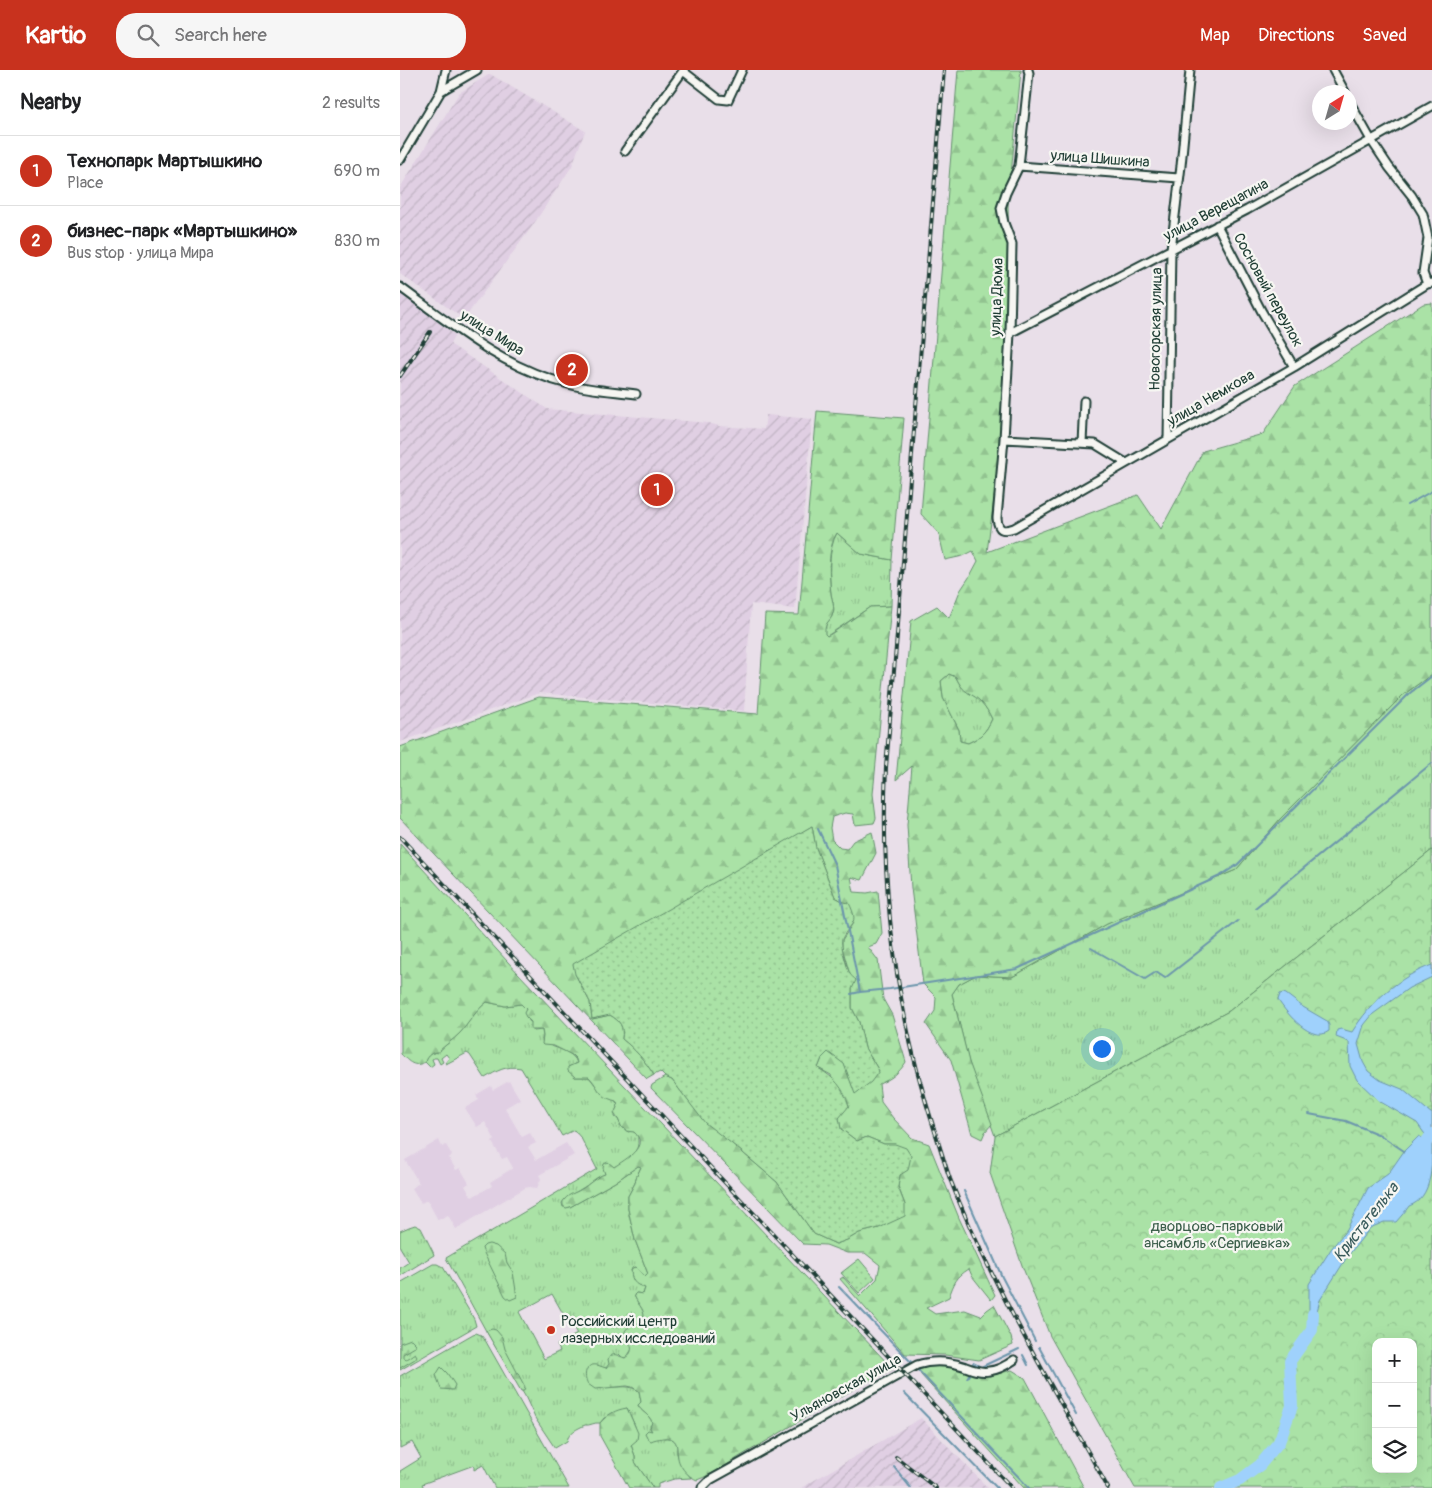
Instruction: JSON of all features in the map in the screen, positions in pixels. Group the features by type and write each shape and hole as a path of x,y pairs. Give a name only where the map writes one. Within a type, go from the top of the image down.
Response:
{"street":[{"path":"400,160 441,91 446,70"},
{"path":"441,91 477,70"},
{"path":"625,151 683,71 719,99 728,100 742,70"},
{"name":"улица Дюма","path":"1001,529 997,525 997,518 1010,333 1012,244 1004,223 1002,208 1006,193 1019,166 1028,70"},
{"name":"Новогорская улица","path":"1168,439 1171,249 1190,70"},
{"path":"1333,70 1341,85"},
{"name":"улица Верещагина","path":"1010,333 1217,225 1432,106"},
{"path":"1357,114 1371,140 1423,214 1428,238 1423,273 1429,284"},
{"path":"400,147 410,146"},
{"name":"улица Шишкина","path":"1019,166 1179,178"},
{"name":"Сосновый переулок","path":"1217,225 1262,312 1294,367"},
{"name":"улица Немкова","path":"1001,529 1007,531 1014,528 1126,464 1294,367 1429,284"},
{"name":"улица Мира","path":"400,287 488,351 527,371 568,384 636,394"},
{"path":"1082,443 1084,401"},
{"path":"1004,439 1095,444 1126,464"},
{"name":"Ульяновская улица","path":"702,1488 710,1480 917,1365 929,1361 945,1362 961,1365 972,1370 989,1372 1005,1366 1014,1360"}],"shaded area":[{"path":"490,74 585,131 572,166 531,228 464,319 400,274 400,188 459,93"},
{"path":"400,294 455,335 450,344 547,409 764,429 766,415 812,419 795,609 751,604 744,711 539,693 400,742"},
{"path":"509,1081 520,1099 505,1108 522,1137 530,1133 536,1143 528,1147 536,1160 566,1143 574,1155 539,1175 541,1179 537,1188 525,1188 456,1229 448,1215 438,1220 427,1200 421,1203 412,1188 419,1183 405,1160 439,1140 442,1147 446,1145 452,1155 449,1158 456,1170 460,1168 469,1183 465,1186 472,1197 492,1186 490,1182 513,1168 507,1157 502,1159 492,1142 495,1140 485,1122 477,1127 465,1108 479,1100 476,1095 491,1086 493,1090"},
{"path":"921,1418 988,1488 801,1488"}],"green space":[{"path":"958,70 1021,70 1008,206 1011,368 987,552 1138,495 1161,529 1203,451 1263,434 1295,386 1423,304 1432,303 1432,674 1403,695 1280,819 1236,870 1107,924 1012,977 976,975 959,984 952,994 969,1062 992,1124 982,1139 972,1134 951,1060 926,1024 935,1011 936,997 923,984 911,888 907,825 912,766 896,780 911,621 937,606 949,618 960,591 978,561 973,551 963,556 945,560 939,534 921,514","holes":["949,674 956,677 965,690 983,704 992,719 983,734 968,743 960,741 959,730 943,698 941,681"]},
{"path":"817,411 904,418 892,560 861,554 837,533 830,554 829,571 834,611 826,626 825,634 827,636 870,607 891,606 873,794 876,818 874,823 855,825 853,814 845,813 832,817 830,828 832,840 840,848 847,849 853,841 872,832 876,853 862,880 851,877 854,892 867,893 878,891 882,933 876,944 868,947 878,960 883,999 892,1015 906,1062 894,1075 879,1084 881,1102 912,1138 929,1144 959,1218 995,1295 991,1300 972,1276 969,1269 956,1281 949,1297 926,1308 935,1314 965,1310 981,1316 994,1305 1011,1337 1013,1345 979,1360 945,1355 905,1354 840,1279 843,1277 860,1296 877,1279 880,1265 865,1253 847,1253 826,1245 803,1244 651,1088 652,1085 665,1077 672,1080 706,1123 777,1182 814,1234 836,1244 859,1233 879,1228 905,1205 898,1186 900,1175 895,1144 884,1144 867,1137 857,1141 841,1129 831,1075 818,1068 822,1058 828,1052 844,1063 855,1093 879,1071 865,1048 859,1022 852,1008 850,975 842,947 842,940 853,923 844,902 835,897 816,848 812,826 575,974 590,1002 592,1019 610,1015 619,1022 622,1027 622,1039 640,1056 654,1075 647,1079 400,818 400,747 539,697 758,714 765,614 799,615"},
{"path":"837,533 861,554 892,560 891,606 870,607 827,636 824,634 824,630 834,609 831,594 830,562 832,546"},
{"path":"949,674 956,677 965,690 981,702 992,719 983,734 968,743 960,741 959,730 943,698 941,681"},
{"path":"1432,674 1432,850 1229,1011 995,1136 969,1063 952,994 959,984 976,975 1012,977 1107,924 1236,870 1280,819 1403,695"},
{"path":"812,826 816,848 835,897 849,903 854,916 853,923 842,939 844,956 850,975 856,980 852,989 852,1008 859,1022 865,1048 879,1071 871,1082 855,1094 844,1064 828,1052 822,1058 818,1068 838,1084 847,1099 849,1106 839,1118 841,1129 857,1141 867,1137 884,1144 895,1144 906,1148 911,1156 908,1170 900,1175 898,1187 905,1205 905,1216 879,1228 859,1233 836,1244 814,1234 777,1182 705,1123 672,1080 660,1072 654,1075 640,1056 622,1039 622,1027 616,1019 610,1015 592,1019 590,1002 575,974 573,964"},
{"path":"400,844 518,973 893,1369 855,1388 709,1475 697,1480 687,1474 678,1460 676,1442 669,1438 651,1441 648,1439 645,1433 648,1430 652,1431 650,1428 652,1422 638,1405 641,1402 639,1391 627,1386 595,1389 588,1384 585,1374 590,1366 597,1365 606,1368 609,1364 608,1359 612,1355 625,1358 630,1353 631,1348 625,1338 625,1331 629,1326 642,1322 644,1318 634,1295 636,1293 643,1294 645,1288 634,1282 631,1270 636,1267 645,1277 648,1274 635,1240 628,1209 628,1196 641,1167 638,1166 615,1182 570,1207 566,1208 563,1206 563,1202 568,1196 605,1174 604,1164 608,1162 614,1167 635,1152 639,1142 638,1137 634,1132 626,1131 622,1128 614,1114 618,1105 616,1101 605,1097 589,1077 575,1077 568,1071 568,1067 577,1063 572,1055 554,1046 542,1044 542,1030 531,1030 531,1022 524,1013 526,1009 521,1004 505,1006 487,1002 457,1036 438,1052 430,1055 421,1064 412,1063 401,1054"},
{"name":"дворцово-парковый ансамбль «Сергиевка»","path":"1432,850 1432,1488 1135,1488 1050,1336 1023,1268 990,1173 995,1136 1229,1011"},
{"path":"487,1002 505,1006 523,1005 534,1031 542,1030 542,1040 548,1045 573,1056 577,1063 568,1067 575,1077 589,1077 603,1095 616,1101 618,1105 615,1117 622,1128 628,1132 632,1131 637,1136 638,1146 632,1155 568,1196 562,1203 563,1207 570,1207 615,1182 638,1166 641,1167 628,1196 628,1209 635,1240 648,1274 645,1277 634,1267 631,1270 634,1281 645,1288 643,1294 636,1293 634,1295 644,1318 642,1322 629,1326 632,1349 627,1357 623,1358 619,1354 606,1368 593,1366 586,1371 608,1387 628,1387 639,1391 641,1402 638,1405 652,1422 650,1428 652,1431 646,1435 648,1437 674,1440 677,1445 679,1459 691,1478 674,1479 658,1484 658,1488 653,1488 635,1462 631,1445 635,1426 627,1408 604,1418 600,1423 585,1425 576,1429 571,1433 567,1441 555,1448 535,1418 525,1396 486,1331 446,1258 597,1169 581,1138 574,1130 562,1136 521,1068 506,1068 485,1078 467,1053 446,1064 449,1058 446,1054 441,1058 443,1062 440,1064 437,1058 432,1059 434,1064 430,1067 425,1062 428,1056 438,1052 460,1033","holes":["552,1294 570,1326 572,1325 577,1334 557,1345 560,1351 544,1359 519,1312"]},
{"path":"415,1225 421,1228 434,1255 400,1276 400,1268 409,1262 400,1247 400,1231"},
{"path":"489,1244 496,1246 505,1254 507,1263 513,1272 517,1297 510,1300 505,1296 482,1248"},
{"path":"859,1259 875,1278 859,1293 841,1273"},
{"path":"433,1264 443,1267 474,1319 476,1326 400,1370 400,1283"},
{"path":"496,1330 502,1337 505,1349 525,1387 524,1391 521,1391 486,1331"},
{"path":"476,1333 485,1340 569,1488 495,1488 483,1465 474,1470 474,1465 422,1484 424,1488 400,1488 400,1471 421,1458 412,1442 400,1448 400,1376"},
{"path":"411,1339 416,1344 415,1347 403,1354 403,1358 406,1359 415,1353 417,1356 400,1368 400,1343"},
{"path":"930,1366 944,1366 989,1376 1012,1370 1025,1378 1084,1488 1024,1488 921,1375 919,1370"},
{"path":"441,1367 455,1385 453,1390 441,1389 436,1375"},
{"path":"627,1408 638,1433 637,1440 631,1445 635,1462 653,1488 629,1488 600,1436 600,1423 612,1413"}],"water":[{"path":"1432,965 1432,977 1409,988 1373,1014 1364,1025 1358,1044 1363,1062 1368,1071 1380,1080 1402,1089 1432,1114 1432,1139 1424,1133 1417,1123 1379,1101 1357,1080 1350,1066 1349,1042 1336,1037 1337,1030 1341,1029 1352,1032 1359,1021 1386,992 1408,976"},
{"path":"1283,993 1327,1021 1329,1031 1315,1034 1300,1026 1287,1013 1278,1000 1280,994"},
{"path":"1419,1136 1432,1145 1431,1172 1426,1189 1417,1202 1409,1206 1396,1222 1384,1222 1370,1228 1347,1257 1320,1300 1312,1330 1309,1309 1309,1284 1331,1249 1347,1229 1368,1188 1388,1174 1404,1151"}],"waterway":[{"path":"1407,505 1432,491"},
{"path":"818,829 835,865 860,992 1017,969 1220,876 1237,865 1410,693 1432,676"},
{"path":"1255,908 1432,763"},
{"path":"1091,948 1145,979 1156,972 1165,978 1238,921"},
{"path":"851,994 860,992"},
{"path":"1309,1114 1346,1121 1380,1135 1404,1151"},
{"name":"Кристателька","path":"1417,1155 1432,1134"},
{"path":"964,1191 1002,1277 1035,1341"},
{"path":"839,1287 912,1363"},
{"name":"Кристателька","path":"1221,1488 1240,1480 1260,1465 1279,1442 1292,1406 1290,1361 1312,1330 1313,1314"},
{"path":"1039,1347 1076,1415"},
{"path":"971,1366 973,1363 981,1367 1019,1349"},
{"path":"1023,1355 1028,1365"},
{"path":"916,1368 1029,1488"},
{"path":"967,1378 970,1373"},
{"path":"904,1393 997,1488"},
{"path":"894,1467 911,1488"}],"railway":[{"path":"944,70 886,767 886,860 894,953 901,999 922,1090 950,1179 1004,1298 1108,1488"},
{"path":"400,376 430,332"},
{"path":"400,837 1012,1488"},
{"path":"896,1457 936,1488"}],"place":[{"name":"бизнес-парк «Мартышкино»","path":"572,370"},
{"name":"Технопарк Мартышкино","path":"657,490"},
{"name":"Российский центр лазерных исследований","path":"551,1330"}]}
